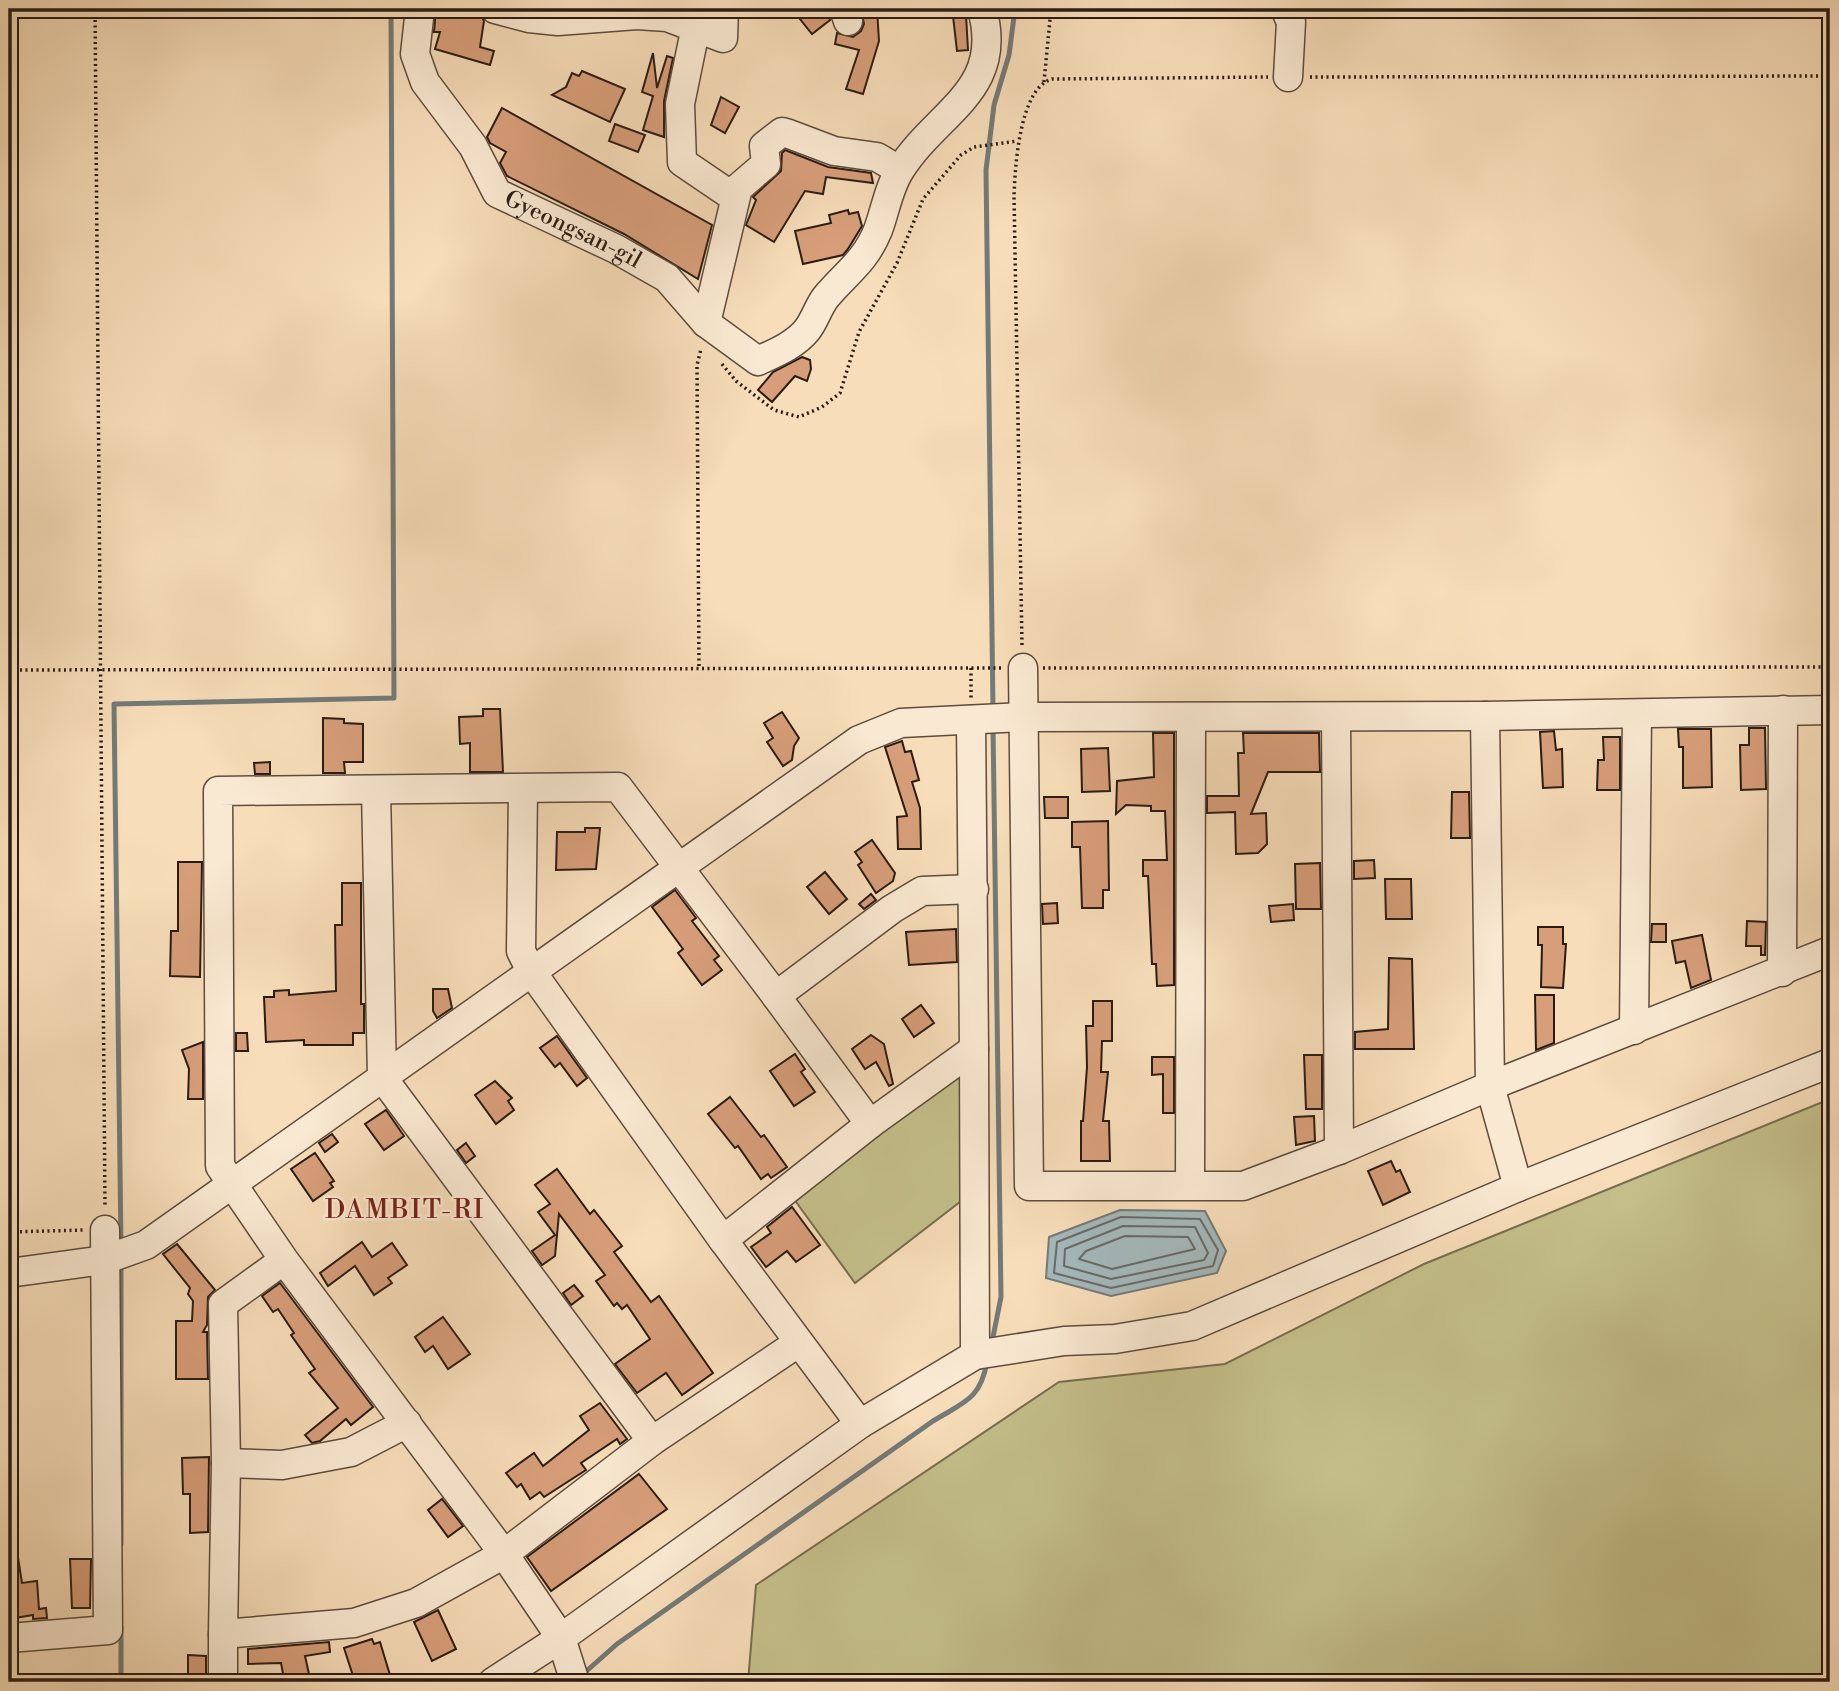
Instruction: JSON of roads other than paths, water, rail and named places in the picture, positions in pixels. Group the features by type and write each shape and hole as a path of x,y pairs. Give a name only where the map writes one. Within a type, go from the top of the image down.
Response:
{"street":[{"name":"Gyeongsan-gil","path":"420,9 415,54 425,82 472,146 497,193 616,249 667,278 706,323 758,361 785,348 807,330 826,298 856,268 877,233 899,170 974,87 988,48 989,37 982,9"},
{"path":"495,9 529,18 558,20 637,15 667,17 723,38 724,9"},
{"path":"1288,77 1292,13"},
{"path":"696,26 680,104 682,162 735,198"},
{"path":"706,323 738,188 766,164 764,146 782,132 834,151 877,158 899,170"},
{"path":"1023,668 1029,1186 1243,1186 1339,1150 1490,1086 1830,951"},
{"path":"1782,972 1783,710"},
{"path":"9,1273 104,1260 146,1245 859,740 901,723 1025,718 1485,716 1830,710"},
{"path":"1634,1030 1637,714"},
{"path":"1485,716 1490,1086 1518,1187"},
{"path":"1336,717 1339,1150"},
{"path":"1189,1185 1191,718"},
{"path":"971,720 975,1355"},
{"path":"575,1682 564,1646 505,1554 284,1260 220,1166 218,791 618,787 680,865 870,1124"},
{"path":"376,790 382,1077 652,1441"},
{"path":"523,790 521,951 531,971 723,1240 860,1424"},
{"path":"776,996 892,908 922,891 974,889"},
{"path":"723,1240 870,1124 974,1049"},
{"path":"494,1682 564,1646 860,1424 975,1355 1065,1341 1115,1339 1192,1325 1518,1187 1830,1063"},
{"path":"9,1638 108,1630 105,1230"},
{"path":"223,1682 226,1463 223,1304 284,1260"},
{"path":"223,1634 354,1623 416,1603 505,1554 652,1441 798,1343"},
{"path":"226,1463 282,1465 351,1452 407,1423"}],"water":[{"path":"1120,1210 1205,1211 1226,1251 1217,1273 1111,1296 1046,1278 1049,1237"}],"waterway":[{"path":"121,1246 114,704 394,698 391,9"},
{"path":"993,709 986,170 994,105 1009,55 1015,9"},
{"path":"992,1342 1001,1297 993,726"},
{"path":"121,1263 121,1544"},
{"path":"582,1675 617,1644 933,1421 969,1399 980,1385 987,1362"},
{"path":"121,1627 121,1682"}],"district":[{"name":"DAMBIT-RI","path":"405,1210"}]}
